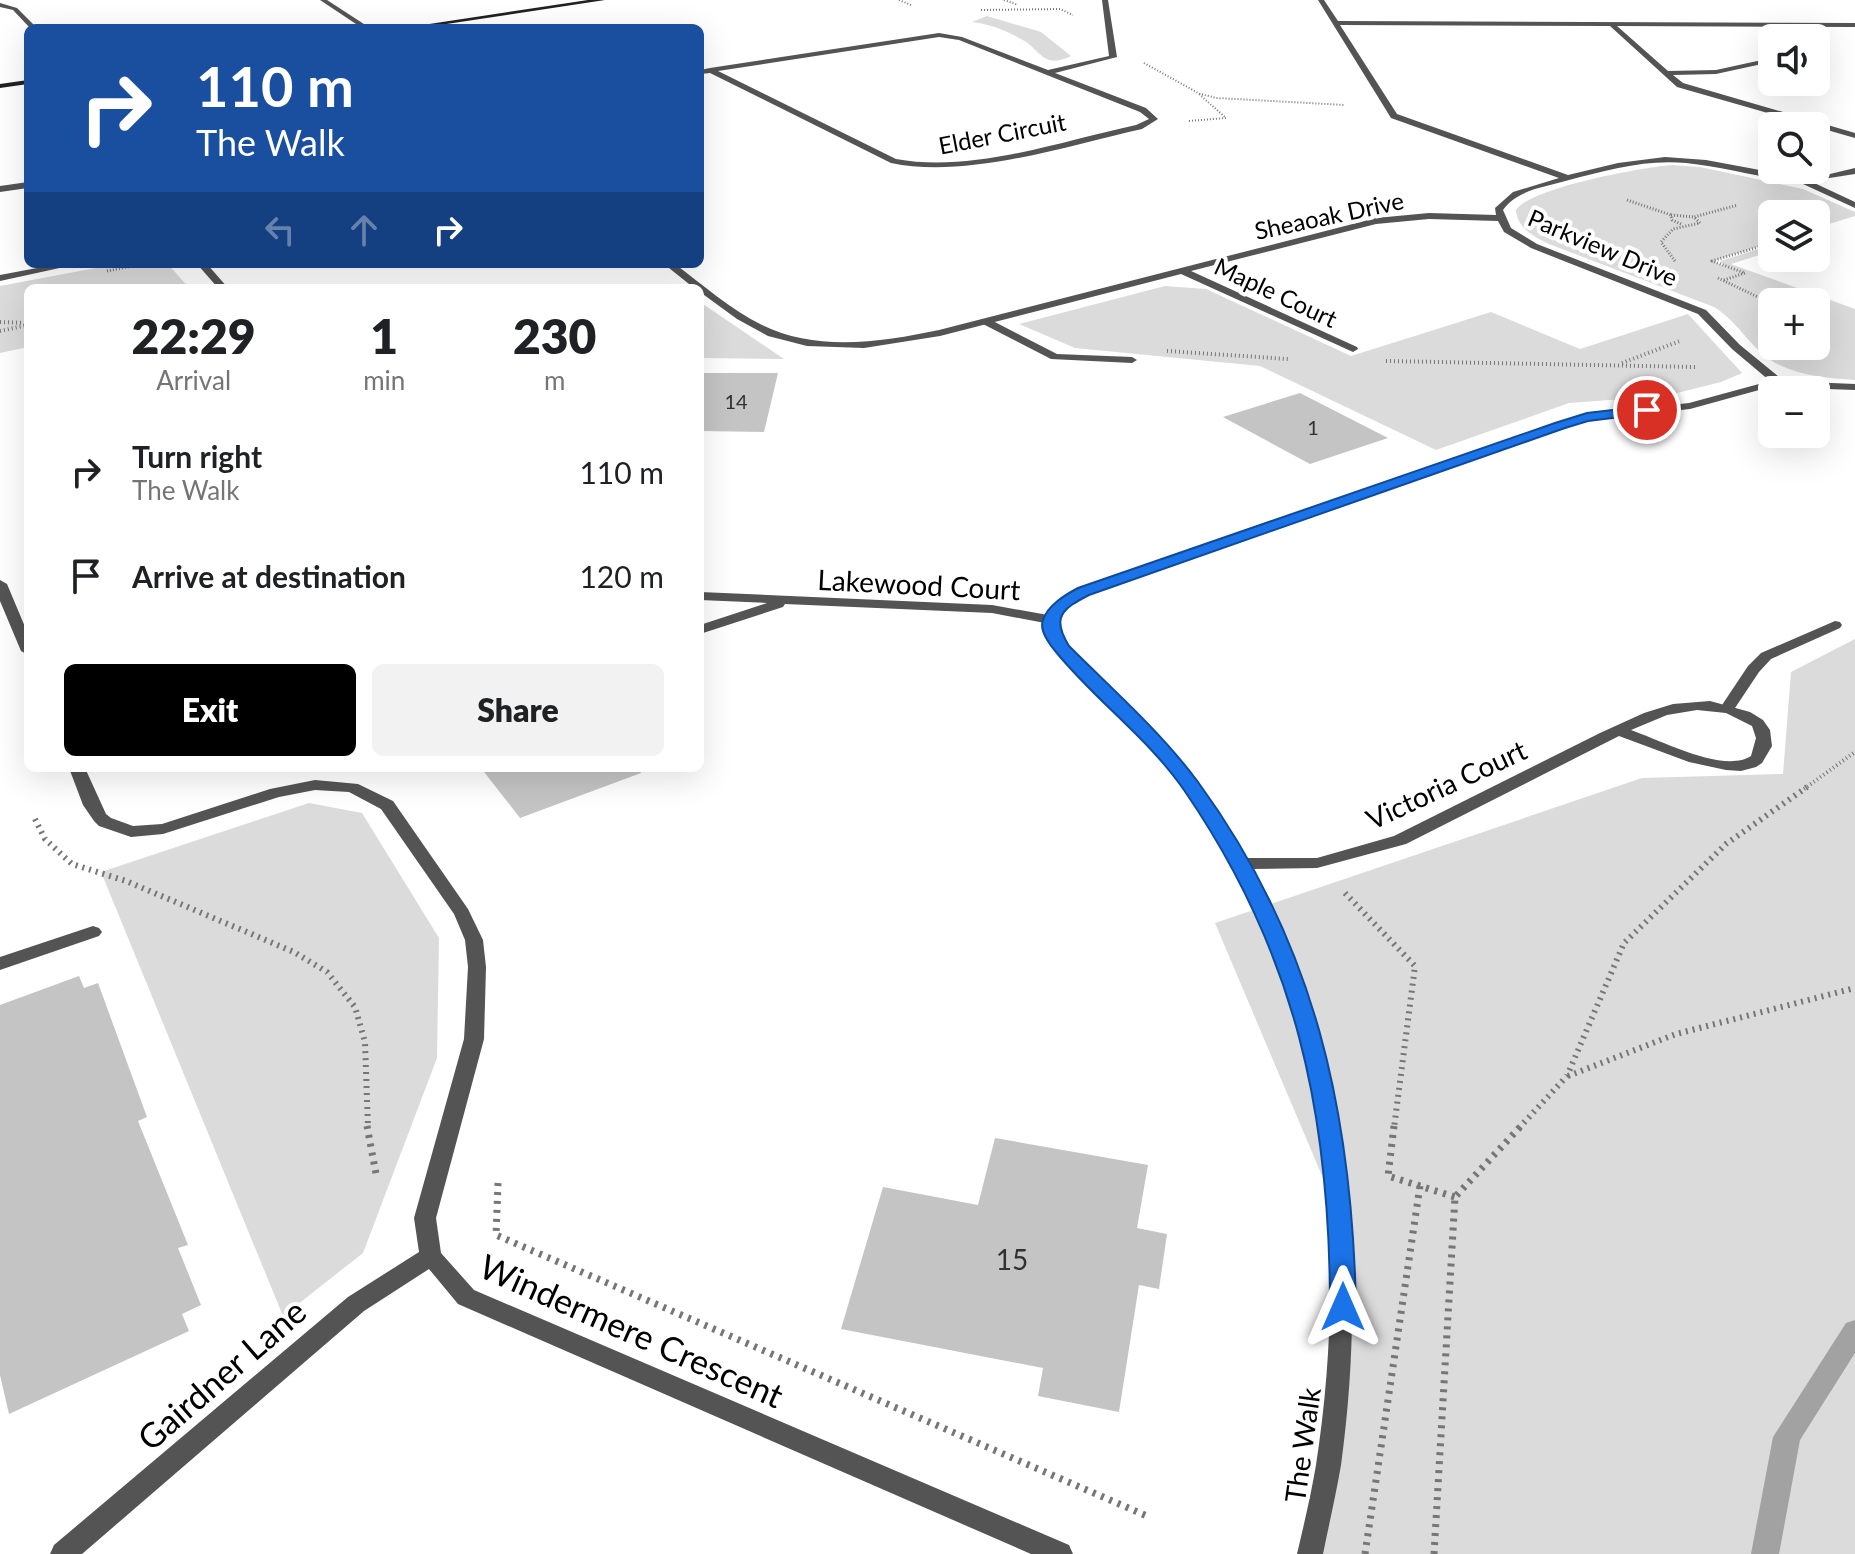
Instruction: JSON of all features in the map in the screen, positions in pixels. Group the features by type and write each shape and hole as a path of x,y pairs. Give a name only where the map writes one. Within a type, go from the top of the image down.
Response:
{"street":[{"path":"323,0 361,24"},
{"path":"434,24 602,0"},
{"name":"Elder Circuit","path":"1046,72 1113,57 1105,0"},
{"path":"1321,0 1394,116 1568,178"},
{"path":"0,5 23,1"},
{"path":"0,5 15,9 30,24"},
{"path":"1335,23 1855,25"},
{"path":"1613,26 1664,73 1690,89 1855,136"},
{"name":"Elder Circuit","path":"704,71 710,70 939,35 960,38 1143,110 1154,119 1139,127 964,163 917,166 894,161 710,70"},
{"path":"1664,73 1716,72 1758,62"},
{"path":"0,86 24,83"},
{"name":"Parkview Drive","path":"1758,174 1718,165 1658,160 1625,162 1511,195 1498,210 1507,230 1534,246 1702,312 1736,347 1771,376"},
{"name":"Parkview Drive","path":"1830,176 1855,171"},
{"path":"1810,184 1855,205"},
{"path":"0,189 24,186"},
{"name":"Sheaoak Drive","path":"704,288 754,323 786,339 875,344 985,321 1393,218 1499,218"},
{"path":"0,278 52,268"},
{"path":"206,268 220,284"},
{"name":"Sheaoak Drive","path":"675,268 698,284"},
{"name":"Maple Court","path":"1182,271 1353,349"},
{"path":"985,321 1055,357 1132,360"},
{"path":"1830,386 1855,387"},
{"path":"1051,620 1065,602 1084,591 1560,426 1613,413 1690,406 1758,387"},
{"path":"0,584 3,602 24,643"},
{"name":"Lakewood Court","path":"704,596 783,603 992,609 1051,620"},
{"name":"Lakewood Court","path":"704,629 783,603"},
{"name":"The Walk","path":"1051,620 1056,641 1150,736 1191,786 1241,864 1284,954 1324,1084 1342,1223 1342,1337 1330,1455 1310,1554"},
{"path":"1618,730 1716,764 1744,766 1758,759 1765,749 1764,735 1753,719 1728,708 1753,669 1766,656 1835,625"},
{"name":"Victoria Court","path":"1241,864 1317,863 1400,840 1618,730 1674,709 1699,705 1728,708"},
{"path":"79,772 96,812 107,823 129,830 157,830 306,785 345,784 371,792 387,805 462,913 474,940 477,967 474,1039 425,1218 431,1256"},
{"path":"0,964 93,932"},
{"name":"Gairdner Lane","path":"63,1554 356,1304 431,1256"},
{"name":"Windermere Crescent","path":"431,1256 466,1297 1060,1554"}],"path":[{"path":"1004,0 1025,8"},
{"path":"1154,119 1201,122 1226,118 1200,94"},
{"path":"1681,224 1672,220 1671,215 1694,217 1751,201"},
{"path":"1683,265 1666,252 1661,242 1681,224 1700,223 1694,217"},
{"path":"1724,280 1745,273 1712,261 1758,247"},
{"path":"1713,277 1758,297"},
{"path":"0,322 24,324"},
{"path":"0,331 24,325"},
{"path":"1618,365 1692,337 1700,346 1736,347"},
{"path":"1155,347 1204,356 1294,359"},
{"path":"1384,361 1701,367"},
{"path":"1434,1554 1455,1197 1567,1076 1624,943 1726,844 1855,752"},
{"path":"35,819 45,839 72,864 126,881 294,952 327,972 355,1007 365,1042 365,1112 377,1179"},
{"path":"1317,863 1415,966 1388,1176 1455,1197"},
{"path":"1567,1076 1676,1034 1855,988"},
{"path":"498,1183 496,1235 1147,1516"},
{"path":"1365,1554 1420,1186"}],"shaded area":[{"path":"987,16 1041,32 1071,56 1054,61 1048,59 1015,36 972,22"},
{"path":"1672,165 1700,167 1758,179 1758,184 1803,189 1828,200 1758,200 1758,247 1713,261 1724,266 1720,261 1758,249 1758,255 1731,264 1797,288 1758,288 1758,349 1714,307 1549,244 1527,231 1517,217 1516,210 1542,194 1614,174"},
{"path":"1830,201 1855,212 1855,216 1830,224"},
{"path":"96,268 172,268 186,284 24,284 24,348 0,353 0,286"},
{"path":"1165,286 1206,289 1351,356 1491,312 1580,349 1688,314 1742,373 1721,382 1665,396 1569,403 1436,450 1260,366 1075,348 1019,324"},
{"path":"1830,300 1855,309 1855,380 1810,375 1771,360 1830,360"},
{"path":"704,305 784,359 704,358"},
{"path":"1855,639 1855,1554 1301,1554 1330,1455 1342,1223 1215,923 1642,778 1783,774 1791,672"},
{"path":"309,803 362,813 439,938 437,1058 363,1253 283,1316 101,872"}],"building":[{"path":"704,373 778,373 764,432 704,431"},
{"path":"1300,393 1388,438 1310,464 1223,417"},
{"path":"484,772 641,772 641,773 520,818"},
{"path":"79,976 84,988 98,983 147,1117 138,1121 188,1245 178,1248 201,1305 182,1314 189,1331 9,1414 0,1375 0,1005"},
{"path":"995,1138 1148,1165 1137,1228 1167,1234 1159,1289 1139,1285 1119,1412 1038,1396 1043,1368 841,1329 883,1187 978,1205"}],"waterway":[{"path":"1765,1554 1787,1437 1855,1331"}],"route":[{"path":"1343,1307 1342,1223 1336,1156 1324,1084 1284,954 1241,864 1191,786 1150,736 1062,649 1051,631 1051,620 1065,602 1084,591 1587,417 1647,410"}]}
